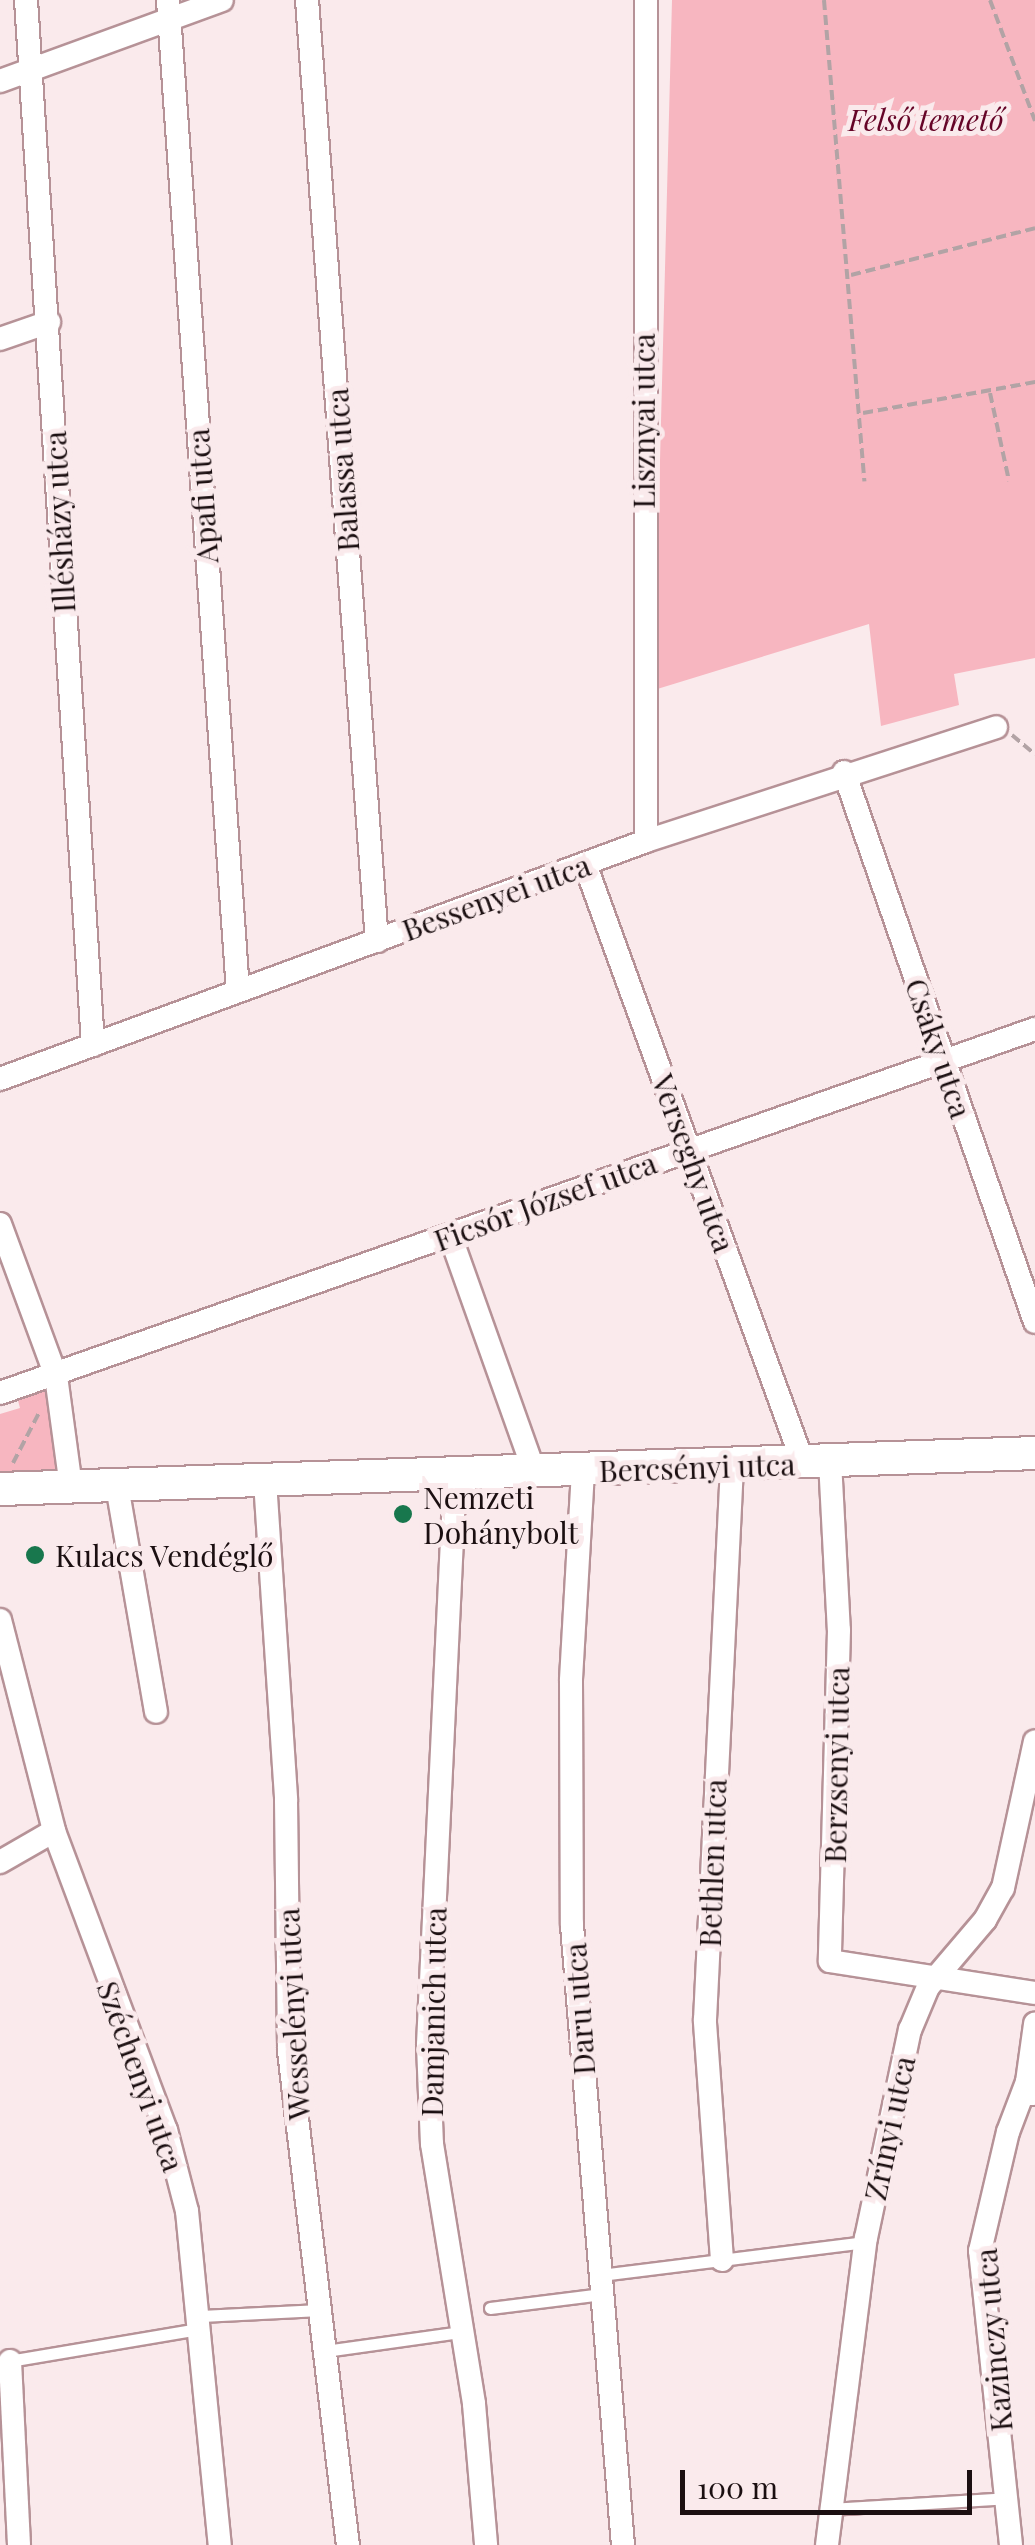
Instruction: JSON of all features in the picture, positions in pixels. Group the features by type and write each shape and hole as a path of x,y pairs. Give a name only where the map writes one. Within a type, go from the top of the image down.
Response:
{"street":[{"name":"Illésházy utca","path":"26,0 50,322 93,1045"},
{"path":"0,81 169,10 222,0"},
{"name":"Balassa utca","path":"307,0 376,940"},
{"name":"Lisznyai utca","path":"646,0 646,841"},
{"name":"Apafi utca","path":"169,10 238,991"},
{"path":"0,339 50,322"},
{"name":"Bessenyei utca","path":"0,1079 646,841 844,772 996,727"},
{"name":"Csáky utca","path":"844,772 1035,1322"},
{"name":"Verseghy utca","path":"585,864 689,1150 816,1462"},
{"name":"Ficsór József utca","path":"48,1379 1035,1029"},
{"path":"0,1224 48,1379 71,1487"},
{"path":"450,1234 535,1474"},
{"path":"0,1394 48,1379"},
{"name":"Bercsényi utca","path":"6,1489 535,1474 1035,1453"},
{"name":"Berzsenyi utca","path":"816,1462 838,1630 830,1961 937,1976"},
{"name":"Bethlen utca","path":"722,2260 705,2020 732,1466"},
{"name":"Daru utca","path":"583,1472 570,1681 572,1925 624,2545"},
{"name":"Damjanich utca","path":"455,1476 428,2045 432,2144 474,2404 486,2545"},
{"name":"Wesselényi utca","path":"265,1481 286,1800 289,2051 348,2545"},
{"path":"118,1486 156,1712"},
{"name":"Széchenyi utca","path":"0,1620 54,1831 166,2130 187,2211 202,2322 220,2545"},
{"path":"0,1726 25,1719"},
{"name":"Zrínyi utca","path":"827,2545 866,2242 910,2030 937,1976 1003,1888 1035,1742"},
{"path":"0,1862 54,1831"},
{"path":"937,1976 1035,1994"},
{"name":"Kazinczy utca","path":"1010,2545 1009,2498 980,2251 1008,2132 1031,2092 1035,2024"},
{"path":"5,2362 19,2545"}],"lane":[{"path":"490,2308 722,2260 866,2242"},
{"path":"5,2362 202,2322 320,2310"},
{"path":"325,2352 460,2332"},
{"path":"831,2510 1009,2498"}],"path":[{"path":"825,0 851,275 864,481"},
{"path":"990,0 1035,121"},
{"path":"851,275 1035,228"},
{"path":"861,414 1035,382"},
{"path":"990,391 1009,481"},
{"path":"996,727 1035,754"},
{"path":"6,1489 13,1462 40,1410 48,1379"}],"green space":[{"name":"Felső temető","path":"672,0 1035,0 1035,658 954,674 959,705 881,726 869,624 654,690"},
{"path":"56,1376 71,1487 0,1489 0,1414 20,1408 15,1389"}],"place":[{"name":"Nemzeti Dohánybolt","path":"403,1514"},
{"name":"Kulacs Vendéglő","path":"35,1555"}]}
